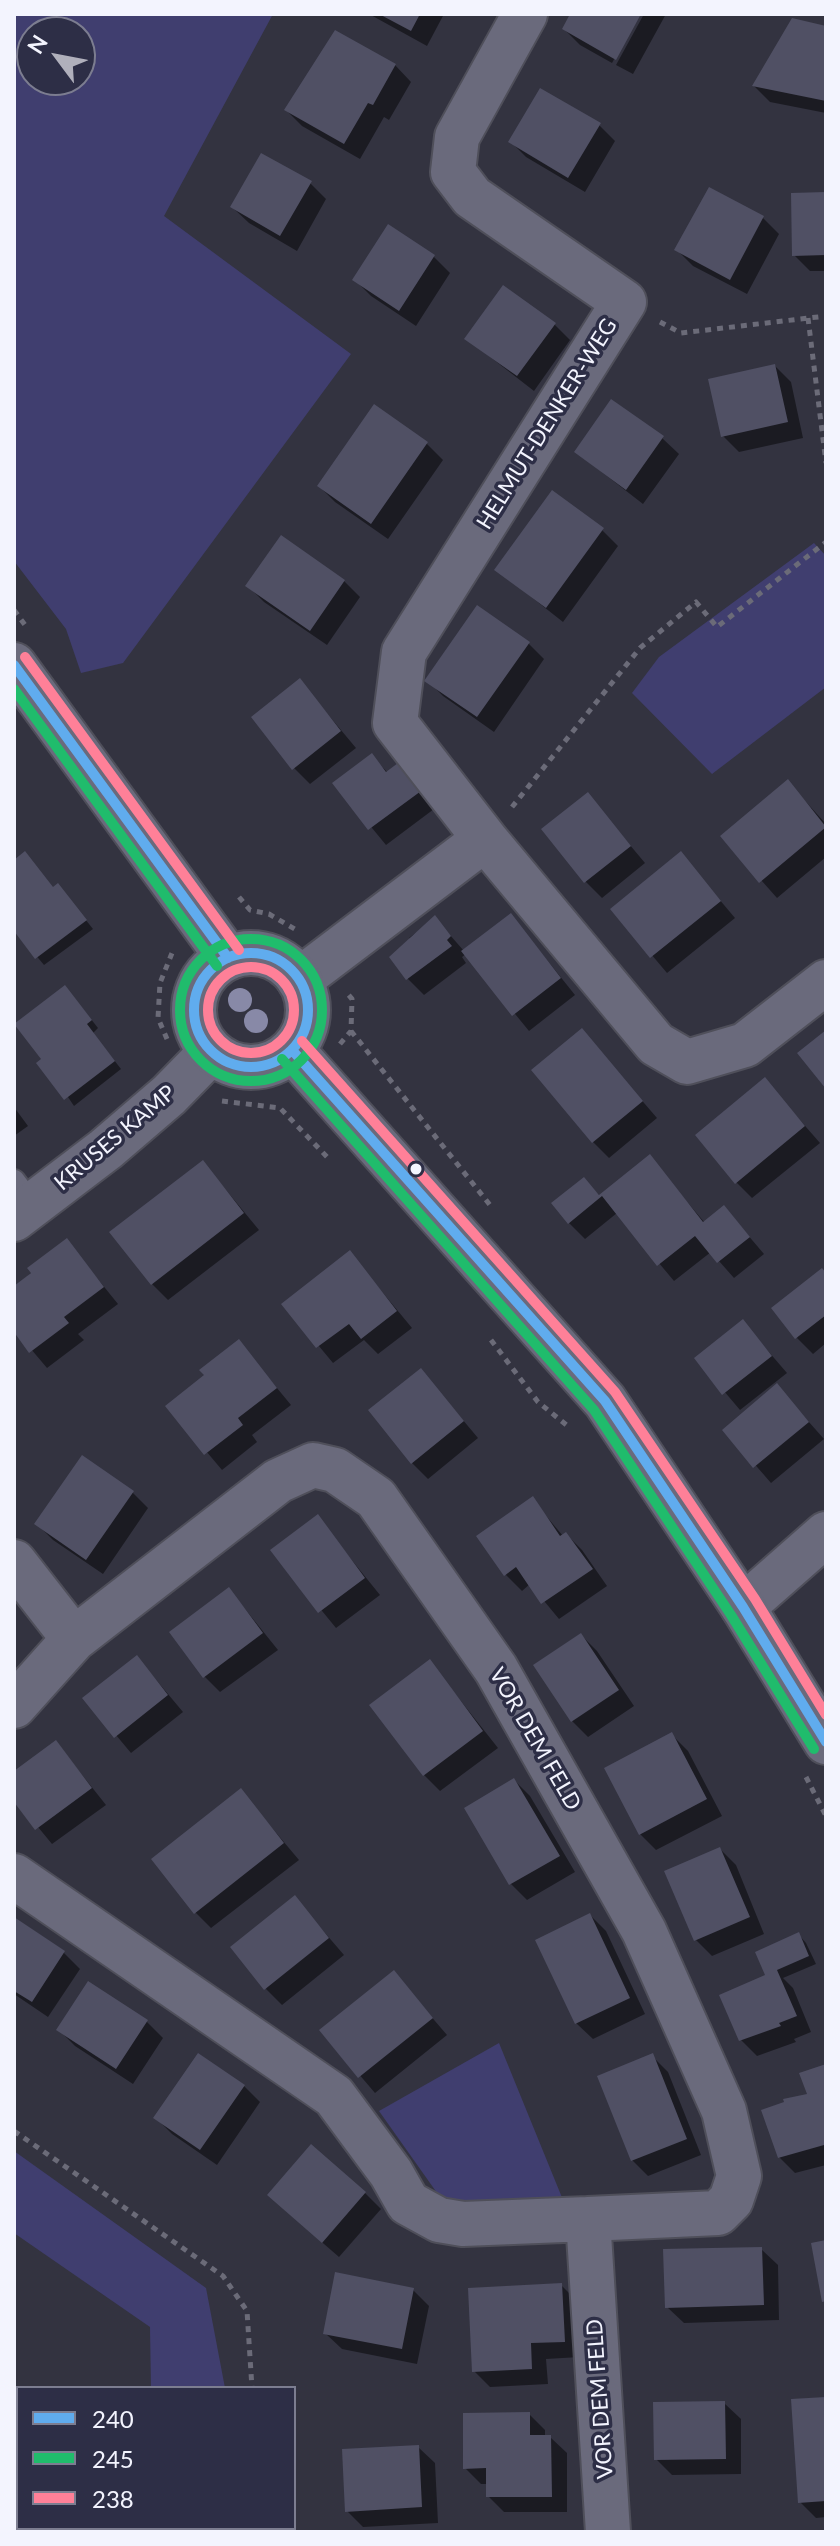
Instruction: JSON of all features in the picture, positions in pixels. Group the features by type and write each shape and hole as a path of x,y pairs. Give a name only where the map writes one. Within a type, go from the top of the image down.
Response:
{"street":[{"name":"HELMUT-DENKER-WEG","path":"525,14 457,137 453,172 472,197 624,302 404,652 395,723 485,839 656,1044 687,1062 745,1045 826,982"},
{"path":"14,665 228,958"},
{"path":"299,980 485,839"},
{"path":"243,953 272,957 299,980 308,1012 304,1030 292,1050 266,1065 255,1067 226,1062 211,1052 195,1023 195,995 206,973 228,958 243,953"},
{"path":"292,1050 605,1401 743,1607 813,1753"},
{"name":"KRUSES KAMP","path":"20,1202 106,1149 211,1052"},
{"name":"VOR DEM FELD","path":"14,1706 74,1639 278,1481 313,1465 335,1470 376,1498 496,1669 644,1931 724,2111 739,2176 731,2200 718,2213 463,2224 439,2220 408,2203 391,2173 334,2096 14,1876"},
{"path":"743,1607 826,1534"},
{"path":"14,1562 74,1639"},
{"name":"VOR DEM FELD","path":"588,2219 608,2532"}],"path":[{"path":"624,302 681,333 826,316"},
{"path":"808,318 826,463"},
{"path":"485,839 640,648 696,602 717,627 826,542"},
{"path":"280,1108 332,1162"},
{"path":"483,1329 538,1402 581,1436"},
{"path":"813,1753 826,1816"},
{"path":"14,2131 223,2276 247,2311 252,2386"}],"shaded area":[{"path":"14,14 273,14 164,216 351,354 123,663 81,673 66,629 14,561"},
{"path":"814,543 826,556 826,687 712,774 632,693 659,657"},
{"path":"499,2043 563,2200 447,2207 379,2111"},
{"path":"14,2151 206,2288 225,2386 151,2386 150,2327 14,2233"}],"building":[{"path":"379,14 420,14 411,31"},
{"path":"570,14 641,14 616,60 562,29"},
{"path":"792,18 826,26 826,101 752,86"},
{"path":"335,30 396,64 373,105 368,103 344,144 284,110"},
{"path":"540,88 601,123 568,178 508,142"},
{"path":"261,153 312,181 280,236 230,207"},
{"path":"709,187 764,216 730,280 674,250"},
{"path":"826,192 826,255 792,256 791,193"},
{"path":"388,224 435,255 399,311 352,280"},
{"path":"503,285 556,323 517,376 464,339"},
{"path":"775,364 788,422 721,437 708,379"},
{"path":"611,399 664,436 626,490 574,452"},
{"path":"374,404 428,442 371,524 317,486"},
{"path":"552,490 604,528 546,608 494,570"},
{"path":"281,535 345,580 310,631 245,586"},
{"path":"477,605 530,642 477,717 424,681"},
{"path":"300,678 341,731 292,770 251,717"},
{"path":"372,753 386,772 410,754 432,783 368,830 332,783"},
{"path":"788,779 826,827 759,883 720,836"},
{"path":"588,792 631,846 584,883 541,829"},
{"path":"25,851 53,887 58,883 87,920 35,959 14,931 14,860"},
{"path":"681,851 721,901 650,958 610,909"},
{"path":"511,913 561,978 512,1016 461,951"},
{"path":"435,915 451,936 447,940 452,946 406,980 389,957"},
{"path":"65,985 92,1020 87,1024 115,1061 64,1100 36,1063 41,1059 14,1024"},
{"path":"582,1028 643,1101 592,1143 531,1070"},
{"path":"826,1030 826,1089 797,1053"},
{"path":"765,1077 805,1126 735,1184 695,1135"},
{"path":"650,1154 703,1222 724,1205 750,1237 717,1263 695,1236 657,1266 602,1196 568,1224 551,1203 584,1177 599,1195"},
{"path":"203,1160 244,1213 151,1285 109,1232"},
{"path":"67,1238 104,1287 64,1317 69,1323 29,1353 14,1332 14,1286 31,1273 27,1268"},
{"path":"350,1250 397,1311 361,1339 349,1324 316,1348 281,1304"},
{"path":"822,1268 826,1273 826,1315 795,1339 771,1308"},
{"path":"743,1319 772,1356 722,1395 694,1358"},
{"path":"239,1339 277,1388 238,1418 243,1425 204,1455 165,1406 204,1375 199,1370"},
{"path":"421,1368 464,1421 411,1464 368,1410"},
{"path":"777,1383 809,1422 753,1468 722,1430"},
{"path":"82,1455 134,1491 86,1560 34,1524"},
{"path":"533,1496 560,1536 566,1532 593,1569 541,1604 516,1567 504,1576 476,1536"},
{"path":"318,1514 365,1578 318,1613 270,1550"},
{"path":"229,1587 263,1633 203,1678 169,1632"},
{"path":"581,1633 619,1690 571,1722 533,1665"},
{"path":"137,1655 168,1695 114,1738 82,1698"},
{"path":"430,1659 483,1731 423,1776 369,1705"},
{"path":"672,1732 707,1799 639,1835 604,1768"},
{"path":"56,1740 92,1788 35,1830 14,1802 14,1771"},
{"path":"514,1778 560,1856 509,1885 464,1808"},
{"path":"241,1788 284,1843 194,1914 151,1859"},
{"path":"720,1847 750,1917 694,1941 664,1871"},
{"path":"295,1895 329,1938 264,1990 230,1947"},
{"path":"590,1913 630,1998 575,2024 535,1940"},
{"path":"14,1917 65,1951 32,2002 14,1991"},
{"path":"799,1932 809,1956 777,1970 797,2016 779,2023 781,2026 739,2041 719,1995 765,1975 755,1952"},
{"path":"394,1970 433,2018 358,2078 319,2030"},
{"path":"88,1981 148,2020 116,2069 56,2030"},
{"path":"198,2053 245,2085 200,2150 153,2118"},
{"path":"653,2053 687,2139 631,2161 597,2076"},
{"path":"826,2064 824,2145 778,2158 761,2110 784,2102 783,2099 807,2094 799,2073"},
{"path":"311,2144 366,2192 322,2243 267,2195"},
{"path":"826,2240 826,2301 822,2302 811,2243"},
{"path":"762,2247 764,2305 665,2308 663,2249"},
{"path":"335,2272 414,2288 402,2349 323,2334"},
{"path":"562,2283 565,2342 531,2343 532,2369 472,2372 468,2288"},
{"path":"826,2397 826,2501 798,2503 791,2399"},
{"path":"725,2401 726,2459 654,2460 653,2402"},
{"path":"530,2412 530,2435 551,2435 552,2497 486,2497 486,2468 463,2469 463,2413"},
{"path":"419,2445 422,2507 345,2512 342,2449"}],"transit line":[{"name":"238","path":"25,657 239,950"},
{"name":"240","path":"14,665 228,958"},
{"name":"245","path":"14,689 217,966"},
{"name":"245","path":"251,939 278,944 301,960 317,983 322,1010 317,1037 301,1060 278,1076 251,1081 224,1076 201,1060 185,1037 180,1010 185,983 201,960 224,944 251,939"},
{"name":"240","path":"251,953 273,957 291,970 304,988 308,1010 304,1032 291,1050 273,1063 251,1067 229,1063 211,1050 198,1032 194,1010 198,988 211,970 229,957 251,953"},
{"name":"238","path":"251,967 275,974 287,986 294,1010 287,1034 275,1046 251,1053 227,1046 215,1034 208,1010 215,986 227,974 251,967"},
{"name":"238","path":"302,1041 615,1392 755,1599 826,1715"},
{"name":"240","path":"292,1050 605,1401 743,1607 826,1742"},
{"name":"245","path":"282,1059 594,1410 731,1615 814,1749"}]}
